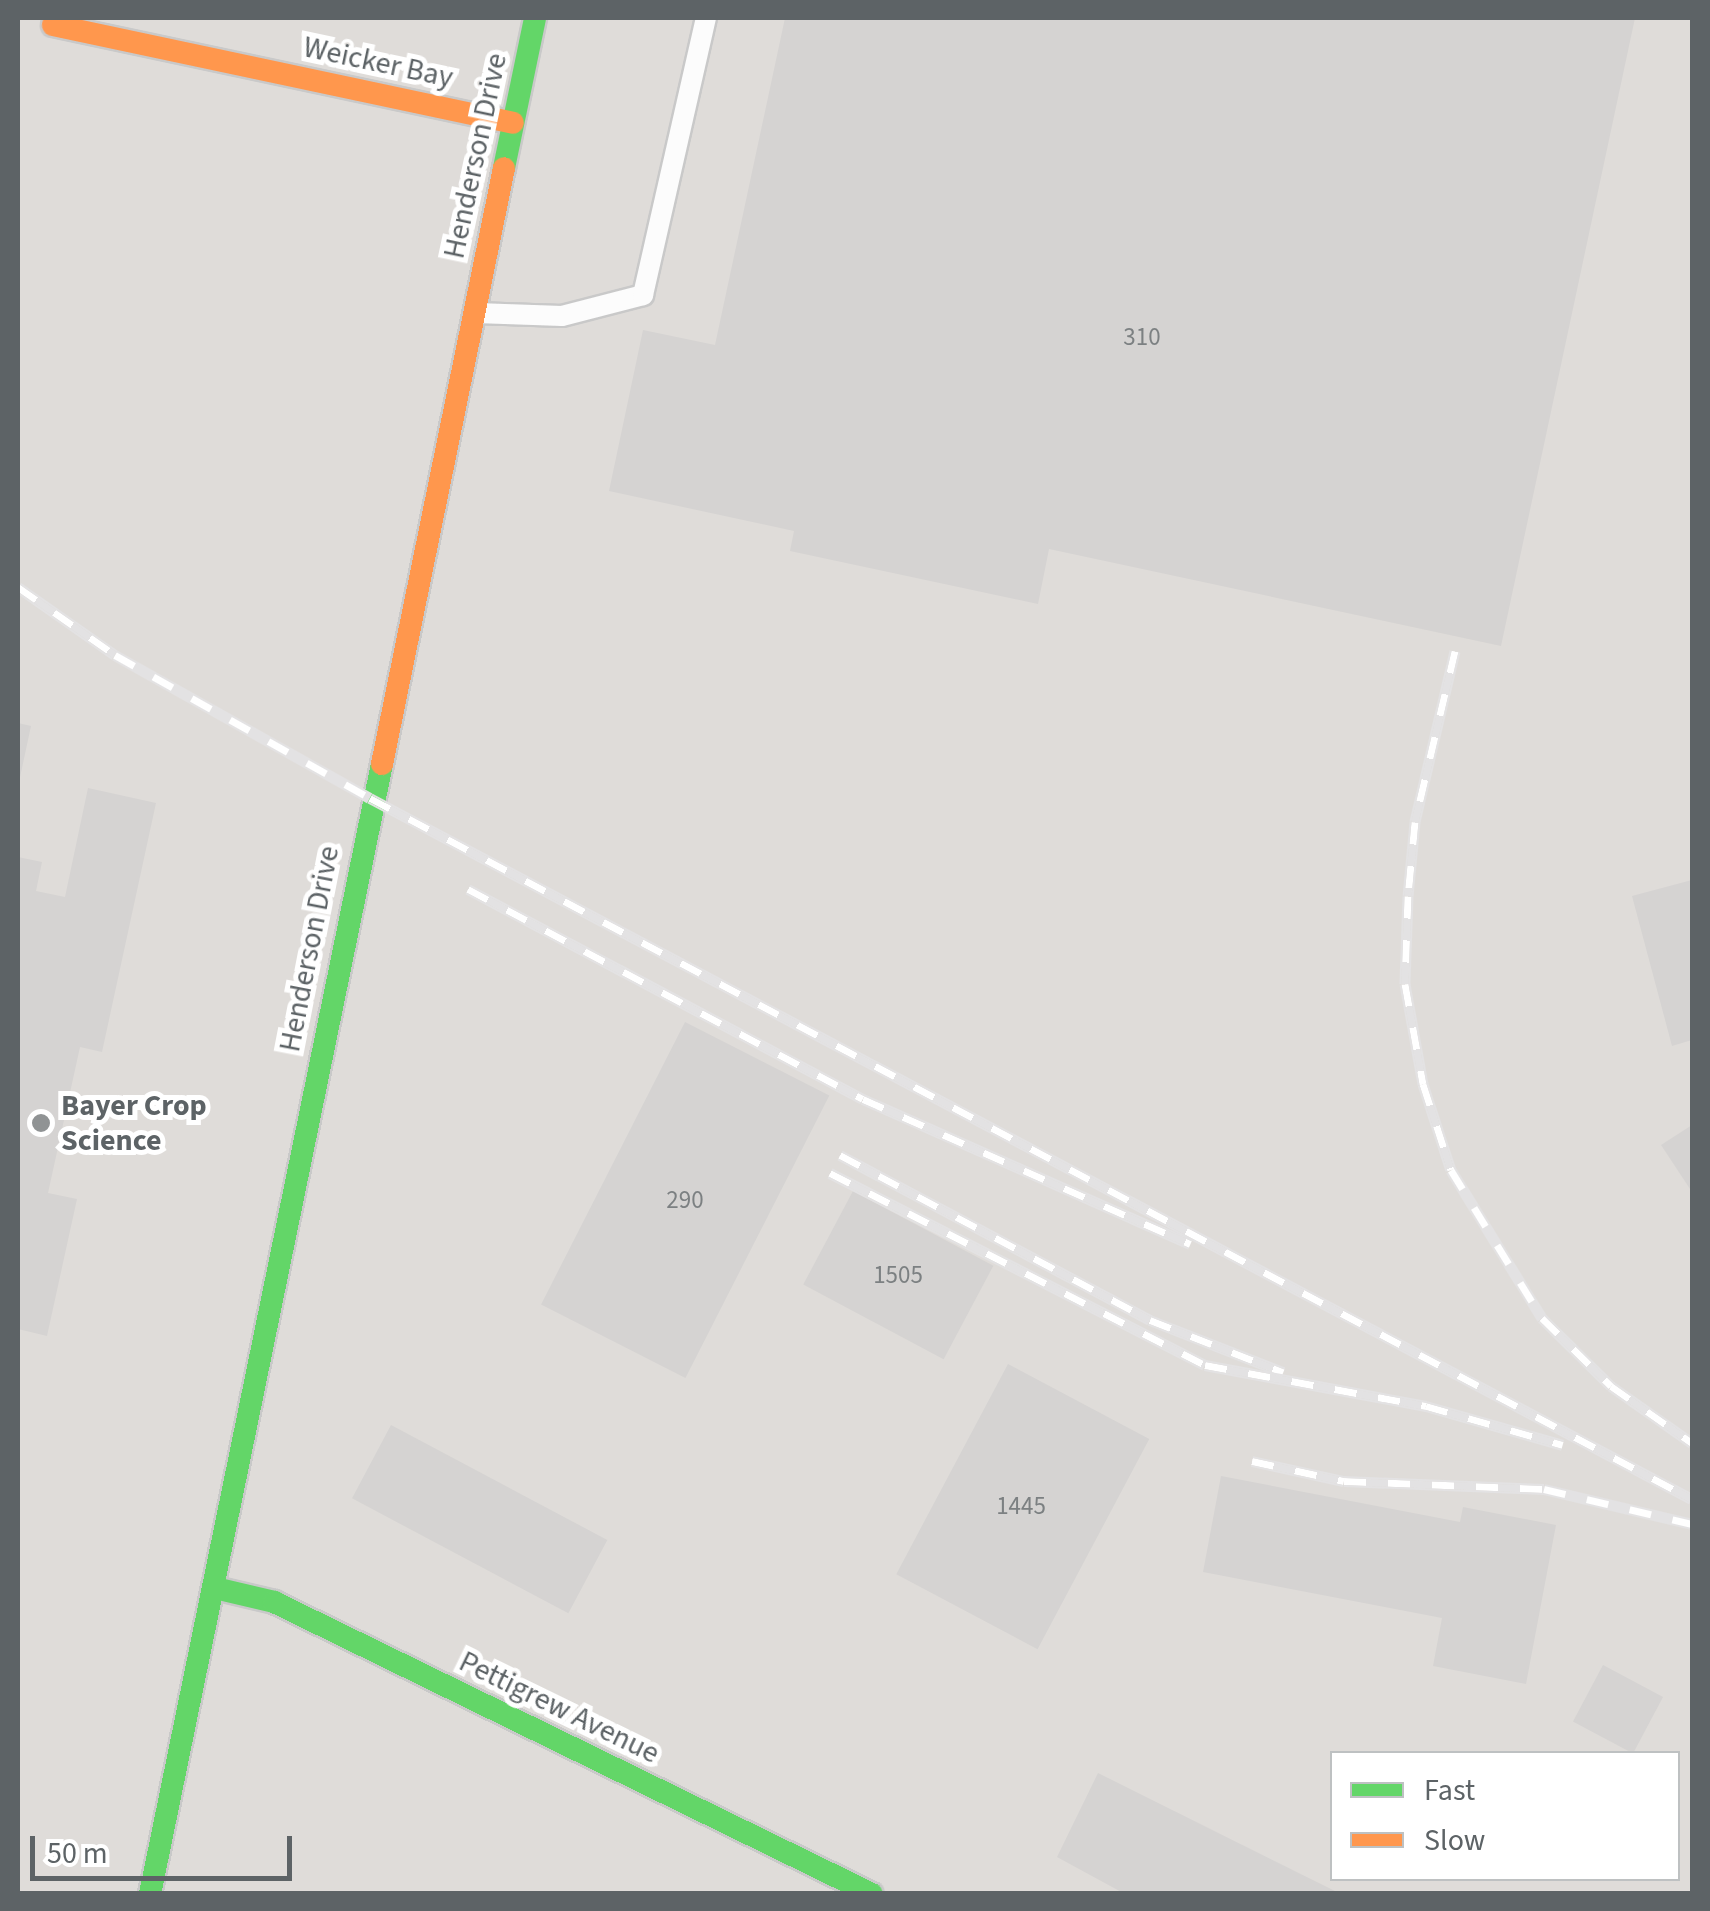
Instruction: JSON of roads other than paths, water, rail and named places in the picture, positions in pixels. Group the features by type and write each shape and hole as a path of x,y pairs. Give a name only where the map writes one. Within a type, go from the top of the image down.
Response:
{"street":[{"name":"Henderson Drive","path":"150,1894 535,18"},
{"name":"Weicker Bay","path":"53,25 513,123"},
{"name":"Pettigrew Avenue","path":"215,1588 274,1602 872,1894"}],"lane":[{"path":"474,312 562,316 644,295 706,18"}],"railway":[{"path":"18,587 115,655 370,798 1692,1499"},
{"path":"1455,651 1415,822 1408,896 1405,984 1423,1084 1451,1170 1542,1318 1611,1386 1692,1443"},
{"path":"468,889 863,1099 1190,1244"},
{"path":"840,1155 1150,1320 1283,1372"},
{"path":"830,1173 1205,1365 1426,1406 1563,1445"},
{"path":"1252,1461 1344,1481 1544,1489 1692,1524"}],"place":[{"name":"Bayer Crop Science","path":"41,1123"}]}
